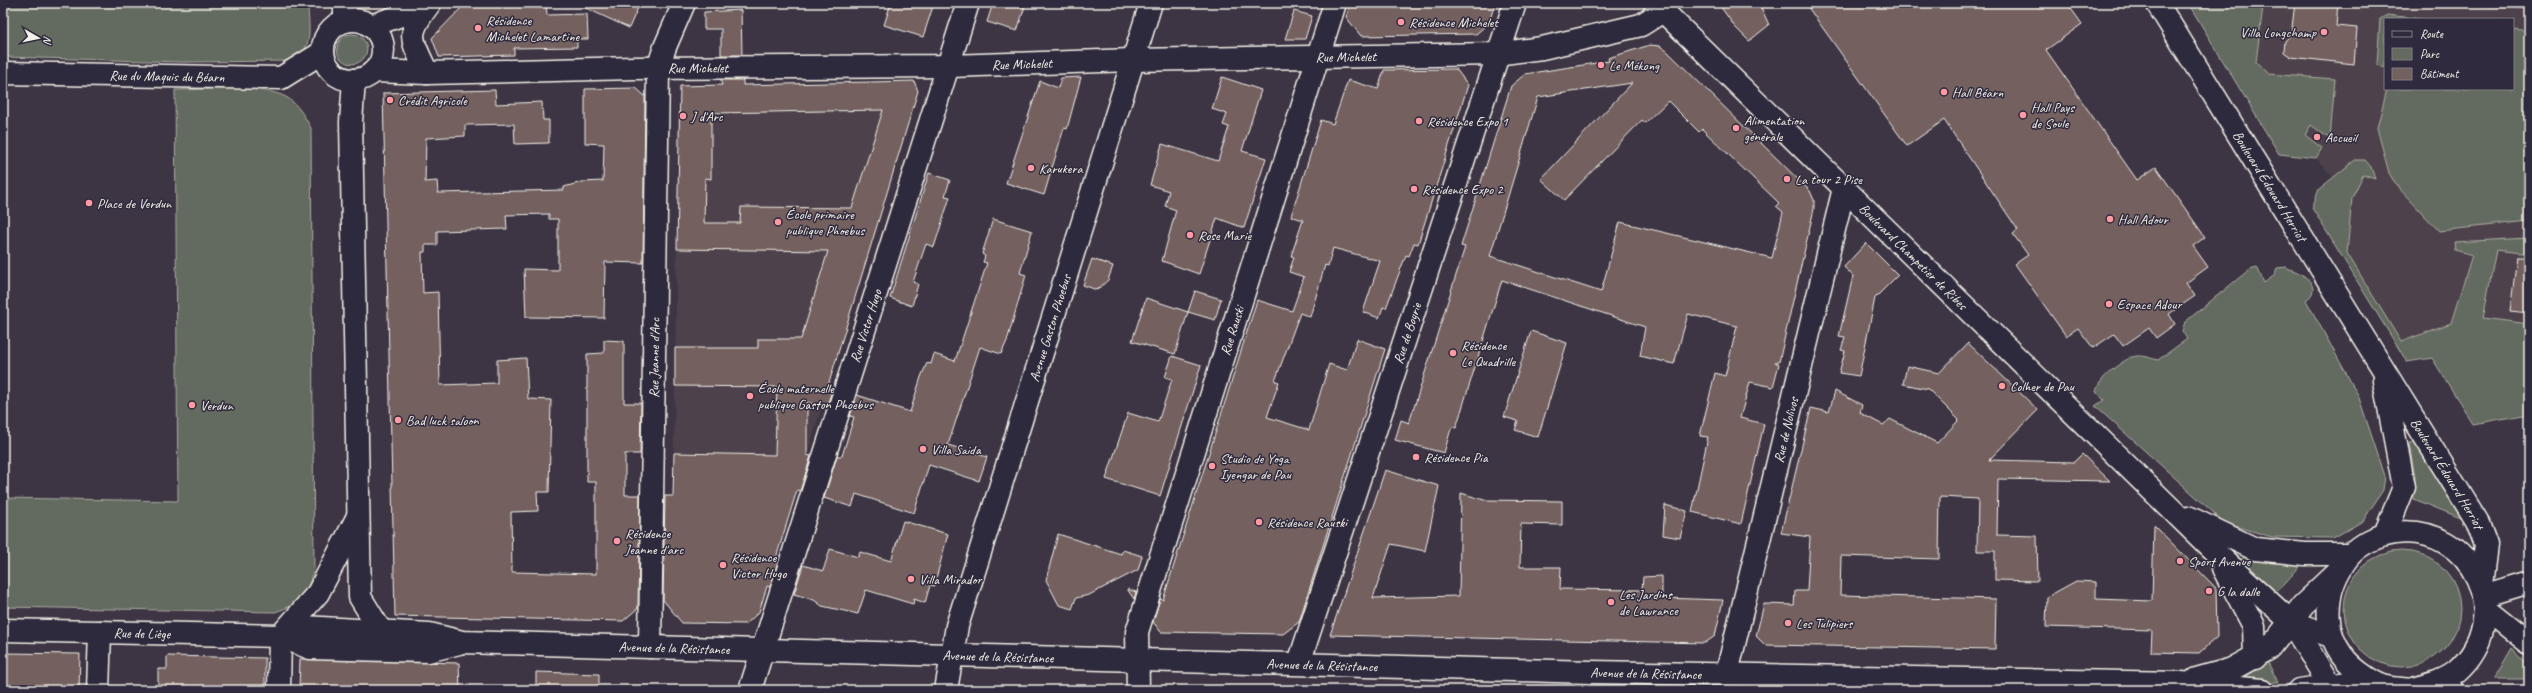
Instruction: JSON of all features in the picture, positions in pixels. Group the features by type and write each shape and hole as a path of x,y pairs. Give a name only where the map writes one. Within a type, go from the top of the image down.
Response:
{"street":[{"path":"371,26 404,14 422,3"},
{"path":"426,73 411,38 414,24 430,3"},
{"name":"Rue Jeanne d'Arc","path":"650,647 658,68 664,47 684,3"},
{"name":"Rue Victor Hugo","path":"750,690 950,66 968,3"},
{"name":"Avenue Gaston Phoebus","path":"946,690 957,626 1151,3"},
{"name":"Rue Rauski","path":"1138,690 1136,632 1335,3"},
{"name":"Rue de Boyrie","path":"1299,663 1496,54 1515,3"},
{"name":"Boulevard Édouard Herriot","path":"2157,3 2278,196 2382,370 2477,520 2486,545 2482,631 2472,653 2456,671 2436,683 2401,689"},
{"name":"Rue Michelet","path":"374,71 426,73 658,68 950,66 1133,60 1496,54 1542,48 1641,25 1659,7"},
{"name":"Boulevard Champetier de Ribes","path":"1659,7 2213,550 2291,622 2333,640"},
{"path":"345,12 371,26 378,33 382,52 374,71 366,77 354,80 338,76 330,70 325,62 323,52 324,42 328,32 336,25 345,12"},
{"name":"Rue du Maquis du Béarn","path":"3,73 281,78 323,52"},
{"path":"354,80 351,122 357,517 360,597 381,642"},
{"name":"Rue de Nolivos","path":"1727,673 1844,188"},
{"name":"Boulevard Édouard Herriot","path":"2382,370 2404,487 2385,534"},
{"name":"Boulevard Champetier de Ribes","path":"2172,509 2255,549 2305,554 2351,554"},
{"path":"279,690 280,636 318,593 357,517"},
{"path":"2331,689 2333,640 2328,615 2329,593 2337,573 2351,554 2367,542 2385,534 2408,531 2432,536 2453,547 2470,564 2483,596 2529,643"},
{"path":"2213,550 2254,626 2255,658"},
{"name":"Avenue de la Résistance","path":"2181,683 2232,669 2255,658 2270,648 2303,605 2337,573"},
{"path":"2483,596 2529,582"},
{"path":"2291,622 2331,689"},
{"name":"Rue de Liège","path":"3,630 280,636 310,648 381,642"},
{"path":"98,690 100,632"},
{"path":"2333,640 2349,665 2369,680 2401,689 2452,690"},
{"name":"Avenue de la Résistance","path":"381,642 428,651 462,642 1136,660 2181,683 2262,690"},
{"path":"1662,690 1684,673"},
{"path":"2299,690 2331,689 2369,680"}],"shaded area":[{"path":"2188,3 2529,3 2529,341 2407,362 2312,208 2319,189 2333,177 2316,158 2279,154"},
{"name":"École primaire publique Phoebus","path":"914,81 918,93 807,455 674,453 679,86"}],"green space":[{"path":"3,3 308,3 309,37 307,45 298,57 289,61 184,62 3,57"},
{"path":"2188,3 2256,3 2263,6 2256,62 2269,74 2335,79 2330,139 2311,125 2305,135 2322,148 2316,158 2279,154"},
{"path":"2461,3 2529,3 2529,9 2461,4"},
{"path":"2387,15 2412,18 2384,18 2384,67 2377,65 2380,19"},
{"path":"2514,29 2529,31 2529,221 2439,231 2396,185 2389,173 2377,128 2387,90 2514,90"},
{"path":"352,34 358,35 366,43 366,55 358,63 352,64 346,63 338,55 337,49 338,43 346,35"},
{"path":"248,89 276,93 286,97 294,103 311,128 314,570 302,598 292,605 275,612 3,607 3,498 178,501 175,90"},
{"path":"2355,160 2365,160 2371,167 2375,179 2363,175 2352,198 2347,253 2401,342 2451,323 2472,255 2455,250 2454,242 2529,238 2529,254 2496,250 2483,318 2529,324 2529,414 2473,424 2432,358 2407,362 2312,208 2319,189"},
{"path":"2257,267 2264,283 2275,275 2277,268 2287,267 2300,273 2310,281 2313,291 2306,300 2358,395 2385,476 2383,490 2363,521 2333,538 2272,537 2225,523 2095,406 2104,400 2096,392 2101,382 2110,372 2135,356 2158,360 2187,339 2182,331 2185,322 2250,269"},
{"path":"2415,441 2463,519 2414,499 2415,476 2409,444"},
{"path":"2402,551 2424,556 2443,568 2455,587 2460,609 2455,631 2443,650 2424,662 2402,667 2380,662 2361,650 2349,631 2344,609 2349,587 2361,568 2380,556"},
{"path":"2245,555 2264,560 2301,565 2277,592 2240,562"},
{"path":"2512,648 2529,666 2529,679 2494,679"},
{"path":"2268,663 2278,682 2236,681"}],"building":[{"path":"466,3 546,3 547,15 587,14 588,39 577,39 577,47 514,48 514,55 439,57 432,38"},
{"path":"575,3 640,3 629,28"},
{"path":"891,3 934,3 923,37 884,25"},
{"path":"993,3 1026,3 1017,31 987,22"},
{"name":"Résidence Michelet","path":"1351,3 1495,3 1489,23 1476,34 1361,36 1346,17"},
{"path":"1718,3 1759,3 1769,25 1749,41 1735,27"},
{"path":"1805,3 2067,3 2082,24 2046,50 2137,180 2156,167 2205,237 2193,246 2208,267 2186,283 2195,296 2169,314 2175,324 2156,338 2149,328 2123,346 2114,334 2093,348 2078,328 2066,336 2015,264 2028,255 2013,234 2018,230 1944,120 1907,146"},
{"name":"Villa Longchamp","path":"2295,3 2338,3 2336,26 2357,28 2354,64 2291,57 2284,52 2285,41 2291,35"},
{"path":"741,10 742,55 721,55 721,29 704,29 704,12"},
{"path":"1294,11 1312,16 1305,39 1285,39"},
{"path":"1650,45 1660,46 1667,51 1810,191 1814,200 1814,209 1779,362 1775,362 1779,364 1773,387 1750,382 1740,418 1764,424 1741,524 1692,512 1708,437 1700,436 1715,373 1725,376 1737,326 1688,314 1674,364 1640,356 1645,327 1502,280 1456,428 1452,427 1444,453 1395,440 1401,420 1409,423 1465,247 1461,246 1511,86 1525,74 1609,61 1608,58","holes":["1632,83 1541,179 1564,200 1642,120 1645,123 1668,101 1699,132 1702,129 1779,203 1776,206 1783,212 1772,258 1620,222 1601,292 1490,256 1538,97"]},
{"path":"1456,69 1468,85 1418,244 1414,243 1409,256 1406,255 1386,308 1383,307 1379,318 1363,312 1380,261 1333,248 1328,266 1325,265 1310,317 1300,313 1275,381 1279,382 1267,417 1309,430 1329,364 1347,370 1357,339 1385,349 1299,622 1283,634 1161,632 1153,622 1160,599 1163,600 1257,300 1292,311 1304,277 1289,272 1294,257 1291,256 1303,220 1291,216 1321,120 1333,124 1348,80 1378,89 1384,70"},
{"path":"1081,77 1067,129 1064,128 1044,195 1006,183 1040,81 1058,88 1061,78"},
{"path":"1222,77 1261,90 1242,151 1266,158 1244,228 1217,218 1199,274 1162,261 1176,210 1165,206 1169,191 1150,185 1162,144 1218,161 1229,127 1223,125 1227,114 1212,109"},
{"path":"721,80 743,80 743,85 914,81 918,91 828,386 833,388 826,408 807,402 807,455 811,456 800,491 797,490 776,558 779,559 770,587 767,586 759,612 746,624 682,623 663,600 665,496 673,496 674,453 775,455 777,387 675,386 675,348 758,348 758,339 801,339 828,251 677,249 680,86 722,85","holes":["883,110 852,208 741,207 740,223 704,223 705,178 711,179 711,113"]},
{"path":"636,88 645,96 643,263 605,262 604,318 526,317 524,269 558,270 558,219 549,219 549,214 506,215 507,229 437,231 437,245 425,245 425,252 422,252 423,293 438,292 440,385 497,383 497,360 526,358 528,399 551,400 549,492 537,492 538,511 511,512 512,572 596,574 596,482 587,482 587,354 604,353 604,340 624,341 624,403 641,403 640,454 625,454 625,495 640,495 638,608 623,621 395,616 383,93 495,90 496,104 542,102 543,120 549,120 549,143 515,144 514,124 465,125 465,136 426,138 425,182 437,181 438,193 564,190 564,187 582,182 603,181 604,144 585,143 585,89"},
{"path":"929,173 950,180 945,196 950,197 934,247 926,244 913,282 918,284 912,306 890,298"},
{"path":"993,219 1032,231 1020,273 1026,275 1007,341 1001,354 980,347 948,445 987,457 979,481 929,465 914,513 856,494 852,507 824,498 837,456 842,456 854,417 850,416 857,395 910,412 921,377 927,363 931,364 934,354 955,361 987,263 983,262 985,256 982,254"},
{"path":"1866,243 1898,275 1875,298 1859,376 1839,373 1845,351 1841,350 1845,337 1839,336 1853,276 1844,267"},
{"path":"2517,257 2529,257 2529,313 2510,311"},
{"path":"1092,259 1113,266 1108,280 1097,290 1083,285"},
{"path":"1195,291 1221,299 1215,320 1188,312"},
{"path":"1146,298 1188,312 1175,354 1132,341"},
{"path":"1531,331 1567,343 1538,437 1515,430 1518,421 1504,417"},
{"path":"1968,343 2038,410 1989,460 2074,462 2082,454 2110,481 1998,479 1997,535 2037,536 2038,581 1995,580 1995,551 1977,551 1978,499 1940,497 1939,559 1841,556 1840,595 1996,599 1995,649 1765,645 1756,636 1764,604 1794,605 1795,591 1807,591 1810,537 1781,533 1811,408 1829,412 1835,391 1862,405 1860,413 1883,425 1890,419 1937,443 1959,420 1928,389 1903,384 1907,366 1939,373"},
{"path":"1172,356 1201,365 1160,496 1106,479 1128,413 1158,422 1172,379 1165,377"},
{"path":"1385,470 1439,486 1425,551 1391,544 1373,598 1459,596 1461,493 1484,500 1562,501 1562,525 1521,524 1520,567 1561,567 1560,589 1642,590 1643,577 1662,576 1662,598 1723,600 1715,636 1705,643 1330,635"},
{"path":"1665,505 1687,511 1680,538 1663,535"},
{"path":"903,521 948,534 934,586 930,585 925,603 914,599 913,604 866,590 858,614 822,606 814,600 794,594 803,565 823,571 830,549 858,557 860,552 891,561"},
{"path":"2154,525 2216,588 2217,637 2199,653 2151,652 2152,630 2046,627 2047,597 2076,581 2096,582 2096,599 2152,601"},
{"path":"1058,534 1121,554 1123,550 1142,556 1138,570 1089,595 1076,598 1072,609 1059,605 1046,580"},
{"path":"1127,589 1136,592 1134,599"},
{"path":"3,653 80,654 79,690 3,690"},
{"path":"167,656 265,658 265,690 158,690 158,669 167,669"},
{"path":"300,659 459,663 460,690 299,690"},
{"path":"536,672 599,674 599,690 536,690"}],"place":[{"name":"Résidence Michelet","path":"1401,22"},
{"name":"Résidence Michelet Lamartine","path":"478,28"},
{"name":"Villa Longchamp","path":"2324,32"},
{"name":"Le Mékong","path":"1601,65"},
{"name":"Hall Béarn","path":"1944,92"},
{"name":"Crédit Agricole","path":"390,100"},
{"name":"Hall Pays de Soule","path":"2023,115"},
{"name":"J d'Arc","path":"683,116"},
{"name":"Résidence Expo 1","path":"1419,121"},
{"name":"Alimentation générale","path":"1736,128"},
{"name":"Accueil","path":"2317,137"},
{"name":"Karukera","path":"1031,168"},
{"name":"La tour 2 Pise","path":"1787,179"},
{"name":"Résidence Expo 2","path":"1414,189"},
{"name":"Place de Verdun","path":"89,203"},
{"name":"Hall Adour","path":"2110,219"},
{"name":"École primaire publique Phoebus","path":"778,222"},
{"name":"Rose Marie","path":"1190,235"},
{"name":"Espace Adour","path":"2109,304"},
{"name":"Résidence Le Quadrille","path":"1453,353"},
{"name":"Colher de Pau","path":"2002,386"},
{"name":"École maternelle publique Gaston Phoebus","path":"750,396"},
{"name":"Verdun","path":"192,405"},
{"name":"Bad luck saloon","path":"398,420"},
{"name":"Villa Saida","path":"923,449"},
{"name":"Résidence Pia","path":"1416,457"},
{"name":"Studio de Yoga Iyengar de Pau","path":"1212,466"},
{"name":"Résidence Rauski","path":"1259,522"},
{"name":"Résidence Jeanne d'arc","path":"617,541"},
{"name":"Sport Avenue","path":"2180,561"},
{"name":"Résidence Victor Hugo","path":"723,565"},
{"name":"Villa Mirador","path":"911,579"},
{"name":"G la dalle","path":"2209,591"},
{"name":"Les Jardins de Lawrance","path":"1611,602"},
{"name":"Les Tulipiers","path":"1788,623"}]}
